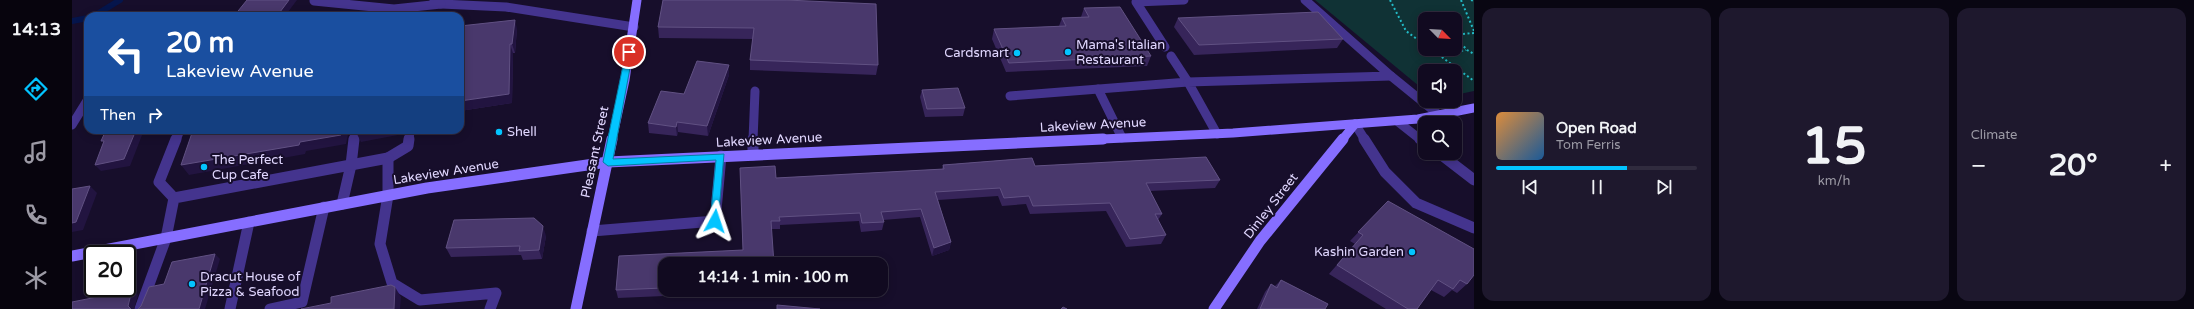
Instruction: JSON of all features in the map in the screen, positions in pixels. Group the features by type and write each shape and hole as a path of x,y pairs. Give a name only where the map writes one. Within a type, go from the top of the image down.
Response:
{"main road":[{"name":"Pleasant Street","path":"576,309 608,162 634,27 637,0"},
{"name":"Lakeview Avenue","path":"72,256 427,188 608,162 1217,134 1397,121 1473,109"},
{"name":"Dinley Street","path":"1214,309 1260,241 1355,124"}],"street":[{"path":"1165,47 1136,2 1184,0"},
{"path":"1305,0 1391,76 1439,115"},
{"path":"314,1 329,1 349,5 394,9 438,2 506,7 634,27"},
{"path":"1171,56 1188,82 1217,134"},
{"path":"1010,96 1188,82 1386,78 1391,76"},
{"path":"1098,89 1122,138"},
{"path":"752,155 755,91"},
{"path":"72,125 84,106"},
{"path":"1397,121 1418,138"},
{"path":"1355,124 1385,172 1416,202 1474,228"},
{"path":"174,198 159,182 178,134"},
{"path":"342,204 351,165 355,134"},
{"path":"174,198 388,158 408,146 410,134"},
{"path":"592,231 715,221 721,156"},
{"path":"388,158 388,195 380,244 392,283 420,300 496,293 490,309"},
{"path":"1447,160 1474,180"},
{"path":"140,309 166,238 174,198"},
{"path":"270,309 302,302 324,208"},
{"path":"230,309 249,222"}],"path":[{"path":"1390,0 1406,32 1418,40"},
{"path":"1460,0 1474,32 1467,32 1459,37 1462,45 1474,54"},
{"path":"1462,51 1467,50"},
{"path":"1440,56 1474,81"}],"green space":[{"path":"1315,0 1474,0 1474,91 1462,94 1462,64 1418,64 1418,85"}],"building":[{"path":"247,0 289,0 280,12 237,12"},
{"path":"663,0 786,0 876,4 878,65 750,60 754,28 658,27"},
{"name":"Mama's Italian Restaurant","path":"1120,7 1151,56 1009,63 994,29 1066,26 1062,18 1089,17 1084,8"},
{"path":"1318,12 1343,39 1199,45 1178,18"},
{"path":"515,20 512,44 510,44 509,94 464,100 464,26"},
{"path":"697,61 729,65 707,126 677,122 676,127 648,123 661,91 684,94"},
{"path":"958,88 965,108 927,109 922,90"},
{"path":"104,134 134,134 124,159 95,165 104,141 101,141"},
{"path":"192,134 341,134 300,142 299,145 181,165"},
{"path":"1206,157 1220,180 1146,183 1162,214 1155,214 1166,235 1130,239 1110,203 1033,206 1029,196 1004,198 1000,188 935,192 951,242 934,248 921,209 881,212 884,222 862,223 860,213 779,217 780,221 771,221 774,257 658,257 658,288 616,290 619,256 743,250 740,168 775,166 776,178 944,169 943,165 1032,158 1035,166"},
{"path":"90,186 76,222 72,223 72,189"},
{"path":"1388,201 1474,249 1474,275 1467,284 1460,280 1453,289 1438,280 1417,309 1408,309 1337,265 1363,235 1358,232"},
{"path":"534,218 543,226 539,250 519,251 520,246 446,248 454,220"},
{"name":"Dracut House of Pizza & Seafood","path":"215,254 199,309 138,309 141,306 149,287 164,284 172,262"},
{"path":"1281,280 1328,304 1325,309 1260,309 1271,284 1277,288"},
{"path":"391,285 395,287 394,309 301,309 331,303 331,297"},
{"path":"97,297 130,297 128,306 131,309 72,309 72,302"},
{"path":"777,305 820,309 777,309"}],"waterway":[{"path":"100,12 120,0"},
{"path":"72,21 84,19"}],"place":[{"name":"Mama's Italian Restaurant","path":"1068,52"},
{"name":"Cardsmart","path":"1017,53"},
{"name":"Shell","path":"499,132"},
{"name":"The Perfect Cup Cafe","path":"204,167"},
{"name":"Kashin Garden","path":"1412,252"},
{"name":"Dracut House of Pizza & Seafood","path":"192,284"}],"route":[{"path":"629,52 625,80 608,162 721,156 715,221"}]}
